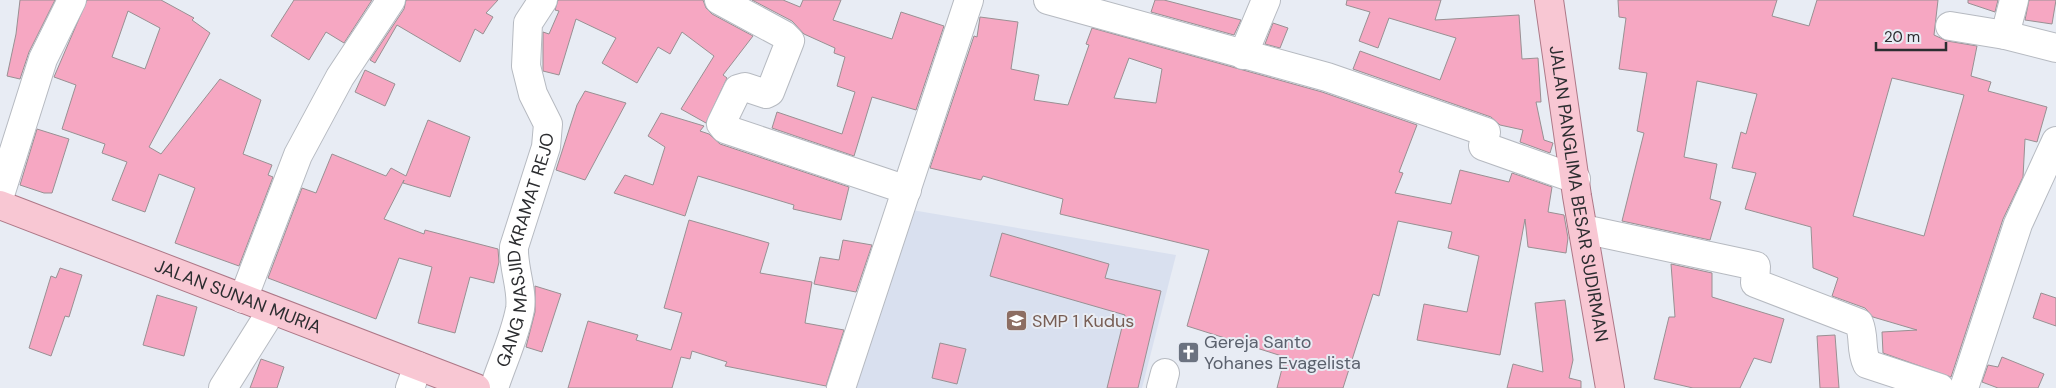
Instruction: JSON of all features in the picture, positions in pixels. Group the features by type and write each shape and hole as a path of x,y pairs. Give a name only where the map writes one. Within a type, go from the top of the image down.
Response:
{"main road":[{"name":"JALAN PANGLIMA BESAR SUDIRMAN","path":"1549,0 1582,229 1610,388"},
{"name":"JALAN SUNAN MURIA","path":"0,205 50,222 272,310 414,377 476,388"}],"street":[{"path":"0,195 43,59 72,0"},
{"path":"243,299 298,155 340,76 391,0"},
{"name":"GANG MASJID KRAMAT REJO","path":"494,388 520,308 519,288 513,264 514,247 546,147 548,124 533,94 526,66 528,24 543,0"},
{"path":"719,0 784,35 790,41 770,92 766,94 745,87 738,89 721,124 725,129 907,190"},
{"path":"841,388 969,0"},
{"path":"1048,0 1327,77 1486,132 1483,146 1576,179"},
{"path":"1243,55 1266,0"},
{"path":"2005,35 2014,0"},
{"path":"1950,26 2005,35 2056,48"},
{"path":"1964,388 2018,224 2056,141"},
{"path":"1582,229 1756,266 1755,283 1859,322 1864,334 1861,350 1867,364 1940,388"},
{"path":"223,388 272,310"}],"shaded area":[{"name":"SMP 1 Kudus","path":"906,209 1176,255 1142,388 854,388"}],"building":[{"path":"20,0 55,0 29,52 20,79 7,76 16,34"},
{"path":"87,0 161,0 194,18 192,20 210,33 149,147 161,154 220,79 261,100 243,154 272,165 268,175 273,177 239,266 175,243 195,188 159,174 145,212 112,200 127,162 102,153 105,144 62,129 76,85 54,77","holes":["128,11 160,28 145,69 112,57"]},
{"path":"294,0 372,0 344,43 326,32 309,60 271,36"},
{"path":"406,0 498,0 486,13 493,17 483,34 475,29 460,62 397,25 375,63 370,60 404,9"},
{"path":"558,0 703,0 706,8 712,14 753,36 723,75 727,78 706,123 681,109 714,56 682,32 670,54 658,47 637,83 602,63 616,38 576,19 559,75 543,71 543,32 549,34 559,11 555,10"},
{"path":"752,0 783,0 800,7 803,0 841,0 833,20 892,39 901,12 944,26 916,110 872,97 854,156 772,128 777,112 842,134 855,92 837,86 845,57 834,53 835,48 804,34 792,21"},
{"path":"1155,0 1164,0 1241,20 1234,35 1151,12"},
{"path":"1347,0 1441,0 1435,20 1519,15 1522,59 1538,58 1541,102 1536,102 1544,140 1553,143 1550,153 1520,142 1523,130 1500,125 1491,117 1353,69 1360,51 1440,80 1456,38 1389,18 1378,48 1359,41 1370,12 1346,5"},
{"path":"1618,0 1777,0 1772,16 1809,26 1817,0 1938,0 1934,35 1947,41 1977,46 1971,76 1991,82 1988,91 2047,107 2037,142 2025,139 2023,177 2003,219 1951,377 1883,353 1882,332 1917,330 1873,317 1865,308 1832,296 1838,278 1813,268 1811,227 1745,209 1756,173 1732,168 1741,132 1746,134 1757,94 1697,81 1684,157 1717,164 1710,199 1721,202 1710,240 1622,221 1644,133 1637,131 1647,73 1619,69 1626,18 1619,17","holes":["1892,78 1964,95 1924,236 1853,216"]},
{"path":"1968,0 1998,0 1995,12 1968,3"},
{"path":"2029,0 2056,0 2052,24 2025,20"},
{"path":"980,17 1018,22 1011,69 1039,75 1034,100 1068,105 1089,45 1086,44 1092,28 1322,92 1417,125 1399,172 1403,173 1395,193 1451,204 1460,170 1509,182 1512,173 1552,187 1548,212 1564,215 1568,238 1566,253 1528,247 1525,219 1500,355 1417,340 1424,304 1467,312 1479,256 1448,248 1452,232 1398,221 1379,296 1373,294 1343,388 1277,388 1285,357 1187,326 1209,250 1060,214 1063,199 983,176 981,180 930,168 974,36 977,37","holes":["1129,58 1162,69 1156,103 1114,98"]},
{"path":"1273,23 1288,28 1280,48 1265,44"},
{"path":"365,70 395,84 385,106 355,92"},
{"path":"585,91 626,103 585,180 556,170 577,105"},
{"path":"661,113 704,126 700,131 709,134 720,144 849,187 841,220 793,209 794,205 698,176 685,216 614,193 625,175 653,185 665,147 648,136"},
{"path":"428,120 470,137 450,197 403,183 404,180 384,219 424,234 425,230 498,249 499,262 494,283 470,277 455,333 418,323 432,267 399,258 376,319 268,278 302,188 316,193 332,154 386,176 391,168 406,176"},
{"path":"37,129 69,139 52,193 44,193 20,185"},
{"path":"689,220 769,243 760,273 812,282 805,323 844,330 826,386 725,366 727,362 692,351 690,359 681,357 672,388 568,388 588,321 638,335 636,340 671,350 682,313 664,308"},
{"path":"1002,233 1109,264 1105,278 1161,291 1138,388 1107,388 1125,315 990,276"},
{"path":"843,240 872,245 856,292 814,284 820,257 839,260"},
{"path":"1671,264 1712,273 1712,297 1784,319 1771,363 1754,358 1740,388 1693,388 1654,379 1669,317 1675,317"},
{"path":"60,268 82,275 69,317 65,316 51,356 29,348 51,276 56,278"},
{"path":"535,286 561,294 542,352 526,347 535,312"},
{"path":"2041,293 2056,298 2056,326 2033,318"},
{"path":"157,295 197,307 184,356 143,345"},
{"path":"1565,300 1573,360 1569,378 1581,381 1581,388 1507,388 1513,364 1543,372 1535,303"},
{"path":"1835,335 1839,388 1820,388 1817,336"},
{"path":"940,343 966,349 957,384 932,378"},
{"path":"2002,357 2044,374 2038,388 1998,388 1982,382 1988,365 1998,367"},
{"path":"261,359 284,367 277,388 250,388"}],"place":[{"name":"SMP 1 Kudus","path":"1016,321"},
{"name":"Gereja Santo Yohanes Evagelista","path":"1188,352"}]}
